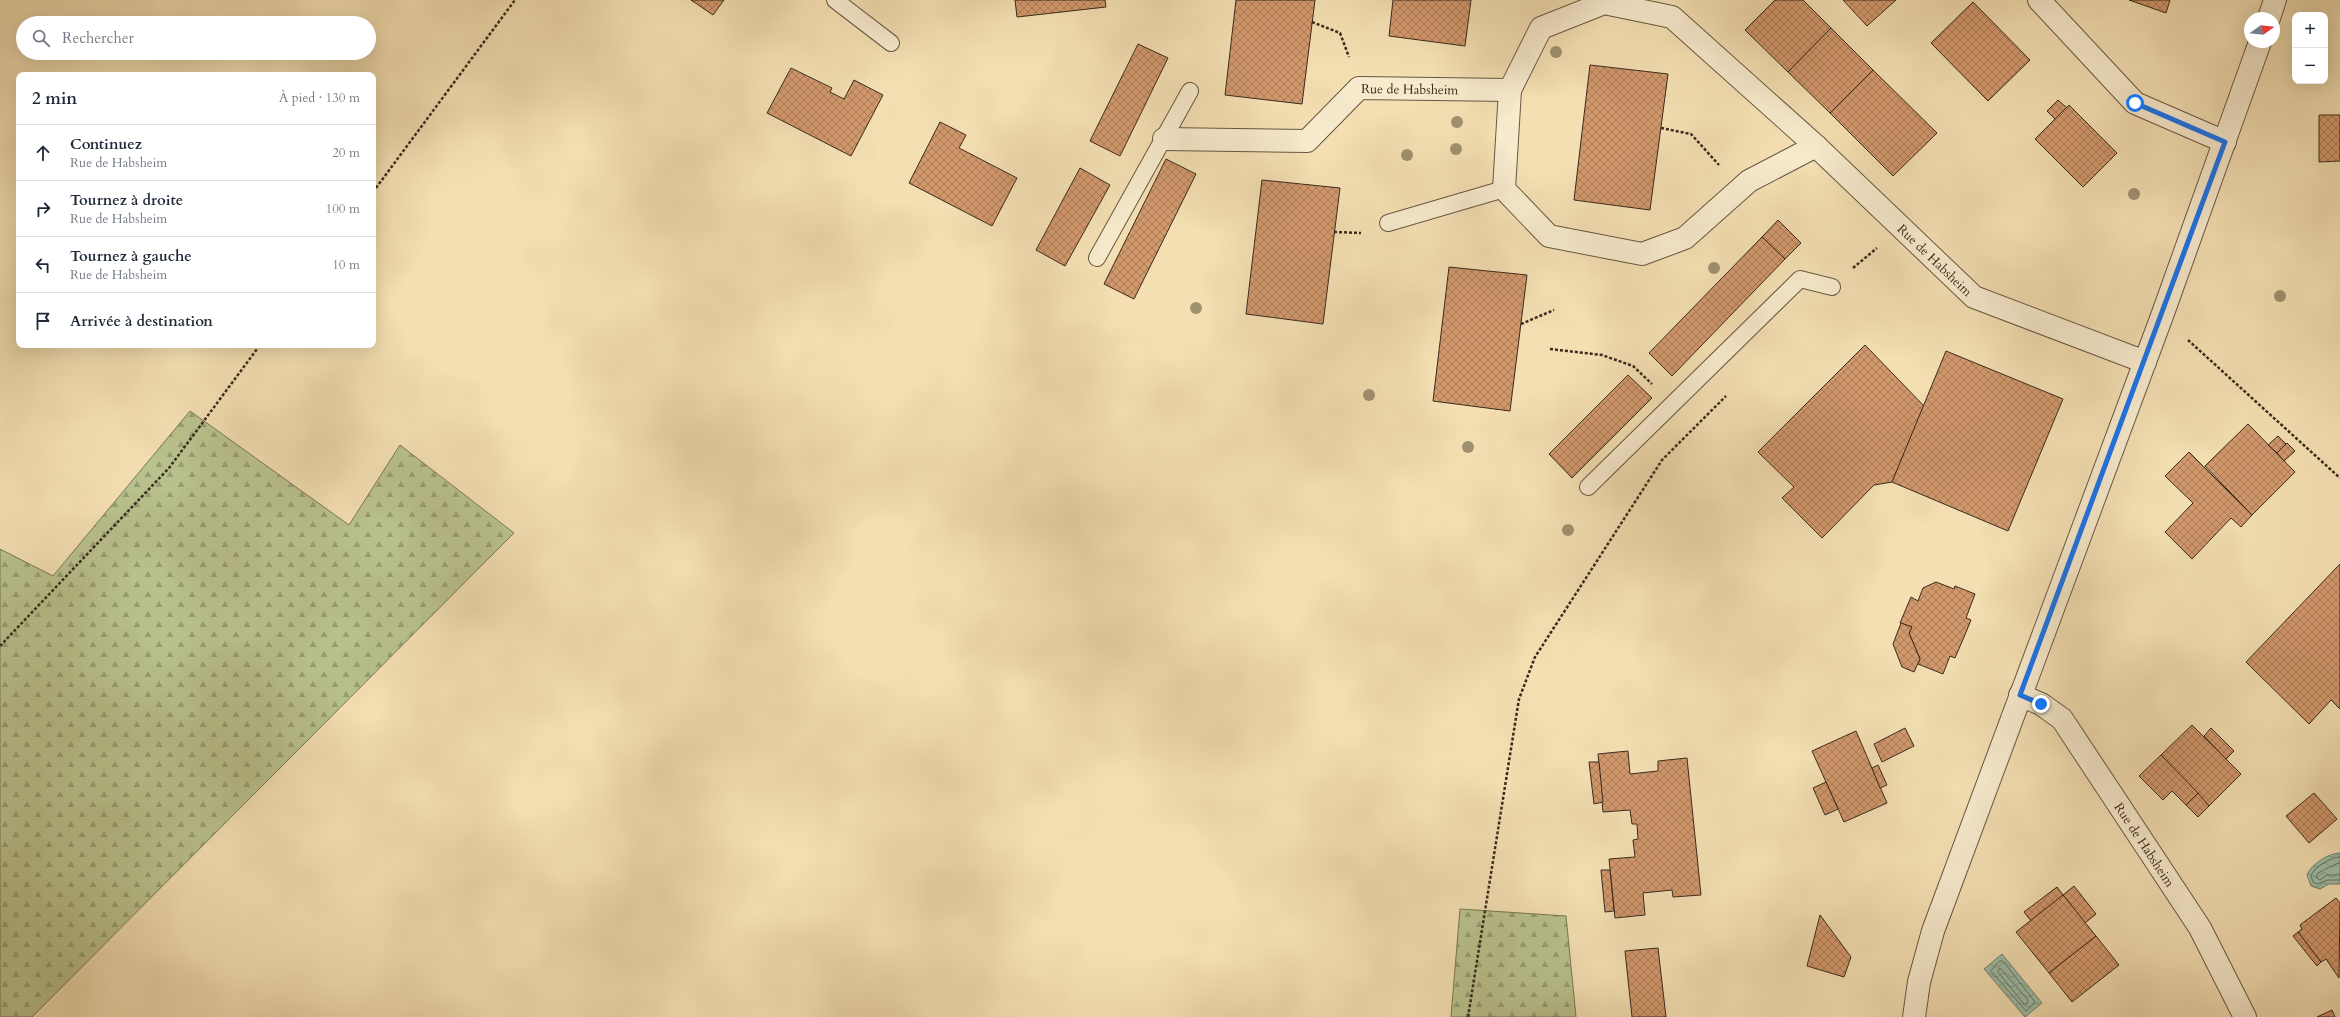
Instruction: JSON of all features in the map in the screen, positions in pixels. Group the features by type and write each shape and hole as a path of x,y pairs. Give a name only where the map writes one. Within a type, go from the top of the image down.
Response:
{"street":[{"path":"2039,0 2135,103 2225,142"},
{"path":"2271,12 2275,0"},
{"name":"Rue de Habsheim","path":"1504,189 1510,90 1541,28 1604,3 1672,17 1816,146 1903,227 1974,297 2145,362"},
{"path":"1914,1017 1919,982 1933,931 2145,362 2258,48"},
{"name":"Rue de Habsheim","path":"1164,139 1307,141 1359,88 1510,90"},
{"path":"1504,189 1549,236 1642,254 1685,238 1749,181 1816,146"},
{"name":"Rue de Habsheim","path":"2020,695 2041,704 2062,719 2200,928 2245,1017"}],"lane":[{"path":"835,0 891,43"},
{"path":"1097,258 1190,92"},
{"path":"1388,223 1504,189"},
{"path":"1588,486 1800,279 1832,288"}],"path":[{"path":"376,188 515,0"},
{"path":"1312,22 1340,33 1359,88"},
{"path":"1661,128 1692,134 1740,190"},
{"path":"1832,288 1862,260 1903,227"},
{"path":"1521,324 1554,310"},
{"path":"2186,339 2340,478"},
{"path":"0,646 169,468 258,348"},
{"path":"1550,349 1602,355 1633,366 1673,403"},
{"path":"1468,1017 1519,699 1535,656 1662,460 1727,395"}],"green space":[{"path":"190,411 349,525 400,445 514,533 32,1017 0,1017 0,549 53,576"},
{"path":"1460,909 1566,916 1576,1017 1451,1017"}],"water":[{"path":"2340,853 2340,884 2329,884 2320,889 2311,886 2307,875 2312,867 2326,857"},
{"path":"2002,954 2042,1003 2025,1017 1984,969"}],"building":[{"path":"691,0 724,0 713,15"},
{"path":"1015,0 1105,0 1106,7 1017,17"},
{"path":"1236,0 1315,0 1302,104 1225,95"},
{"path":"1393,0 1471,0 1465,46 1389,36"},
{"path":"1775,0 1803,0 1831,28 1788,72 1745,30"},
{"path":"1843,0 1896,0 1867,26"},
{"path":"2129,0 2170,0 2166,13"},
{"path":"1973,2 2030,60 1988,101 1931,43"},
{"path":"1831,28 1873,70 1830,113 1788,72"},
{"path":"1138,44 1168,58 1120,156 1090,141"},
{"path":"1590,65 1668,74 1650,210 1574,200"},
{"path":"791,68 832,88 830,92 844,99 854,80 883,95 851,156 767,113"},
{"path":"1873,70 1937,133 1893,176 1830,113"},
{"path":"2058,100 2067,108 2055,119 2047,111"},
{"path":"2069,105 2117,153 2083,187 2035,139"},
{"path":"2319,115 2340,115 2340,161 2319,162"},
{"path":"940,122 966,135 959,148 1017,178 992,226 909,183"},
{"path":"1166,159 1196,174 1134,299 1104,284"},
{"path":"1080,168 1110,185 1065,266 1036,250"},
{"path":"1262,180 1340,188 1323,324 1246,314"},
{"path":"1778,220 1801,243 1785,259 1762,237"},
{"path":"1762,237 1785,259 1672,376 1649,353"},
{"path":"1449,267 1527,275 1510,411 1433,401"},
{"path":"1865,345 1924,406 1892,482 1874,485 1822,538 1782,498 1794,487 1758,452"},
{"path":"1946,351 2063,399 2008,531 1892,482"},
{"path":"1628,375 1652,398 1572,478 1549,454"},
{"path":"2248,424 2295,472 2252,515 2205,466"},
{"path":"2278,436 2286,444 2277,453 2268,445"},
{"path":"2287,443 2295,451 2284,461 2277,453"},
{"path":"2189,452 2252,515 2241,527 2231,518 2192,559 2165,532 2193,503 2165,476"},
{"path":"2340,564 2340,709 2331,700 2309,724 2246,662"},
{"path":"1936,582 1954,589 1955,586 1975,594 1966,618 1971,620 1955,658 1950,656 1943,674 1918,664 1920,659 1909,633 1912,627 1900,623 1911,597 1918,601 1923,588"},
{"path":"1901,623 1912,627 1909,633 1920,659 1914,672 1902,667 1893,644"},
{"path":"2192,725 2241,774 2209,806 2161,755"},
{"path":"1905,728 1914,746 1882,762 1874,744"},
{"path":"2211,728 2234,751 2226,759 2204,736"},
{"path":"1856,731 1887,803 1844,822 1812,751"},
{"path":"1628,751 1630,774 1658,771 1658,761 1687,758 1701,895 1673,897 1672,890 1643,893 1645,915 1615,918 1609,859 1635,857 1633,840 1638,839 1637,824 1632,824 1630,810 1603,812 1598,754"},
{"path":"2161,755 2198,793 2186,805 2172,791 2163,800 2139,776"},
{"path":"1589,762 1599,762 1603,802 1594,804"},
{"path":"1878,765 1887,785 1880,788 1872,768"},
{"path":"1826,782 1838,809 1825,815 1813,788"},
{"path":"2198,793 2209,806 2198,817 2186,805"},
{"path":"2314,793 2337,819 2309,843 2286,816"},
{"path":"1601,870 1610,870 1614,911 1605,912"},
{"path":"2074,886 2096,914 2085,923 2063,895"},
{"path":"2057,887 2063,895 2031,921 2024,912"},
{"path":"2063,895 2096,936 2049,973 2016,932"},
{"path":"2336,898 2340,903 2339,978 2326,959 2321,962 2298,932 2302,929 2300,925"},
{"path":"1820,915 1851,957 1844,977 1807,966"},
{"path":"2298,932 2321,962 2317,966 2293,936"},
{"path":"2096,936 2119,965 2072,1002 2049,973"},
{"path":"1658,948 1666,1017 1632,1017 1625,951"},
{"path":"2332,1010 2335,1017 2317,1017"}],"route":[{"path":"2041,704 2020,695 2162,316 2225,142 2135,103"}]}
